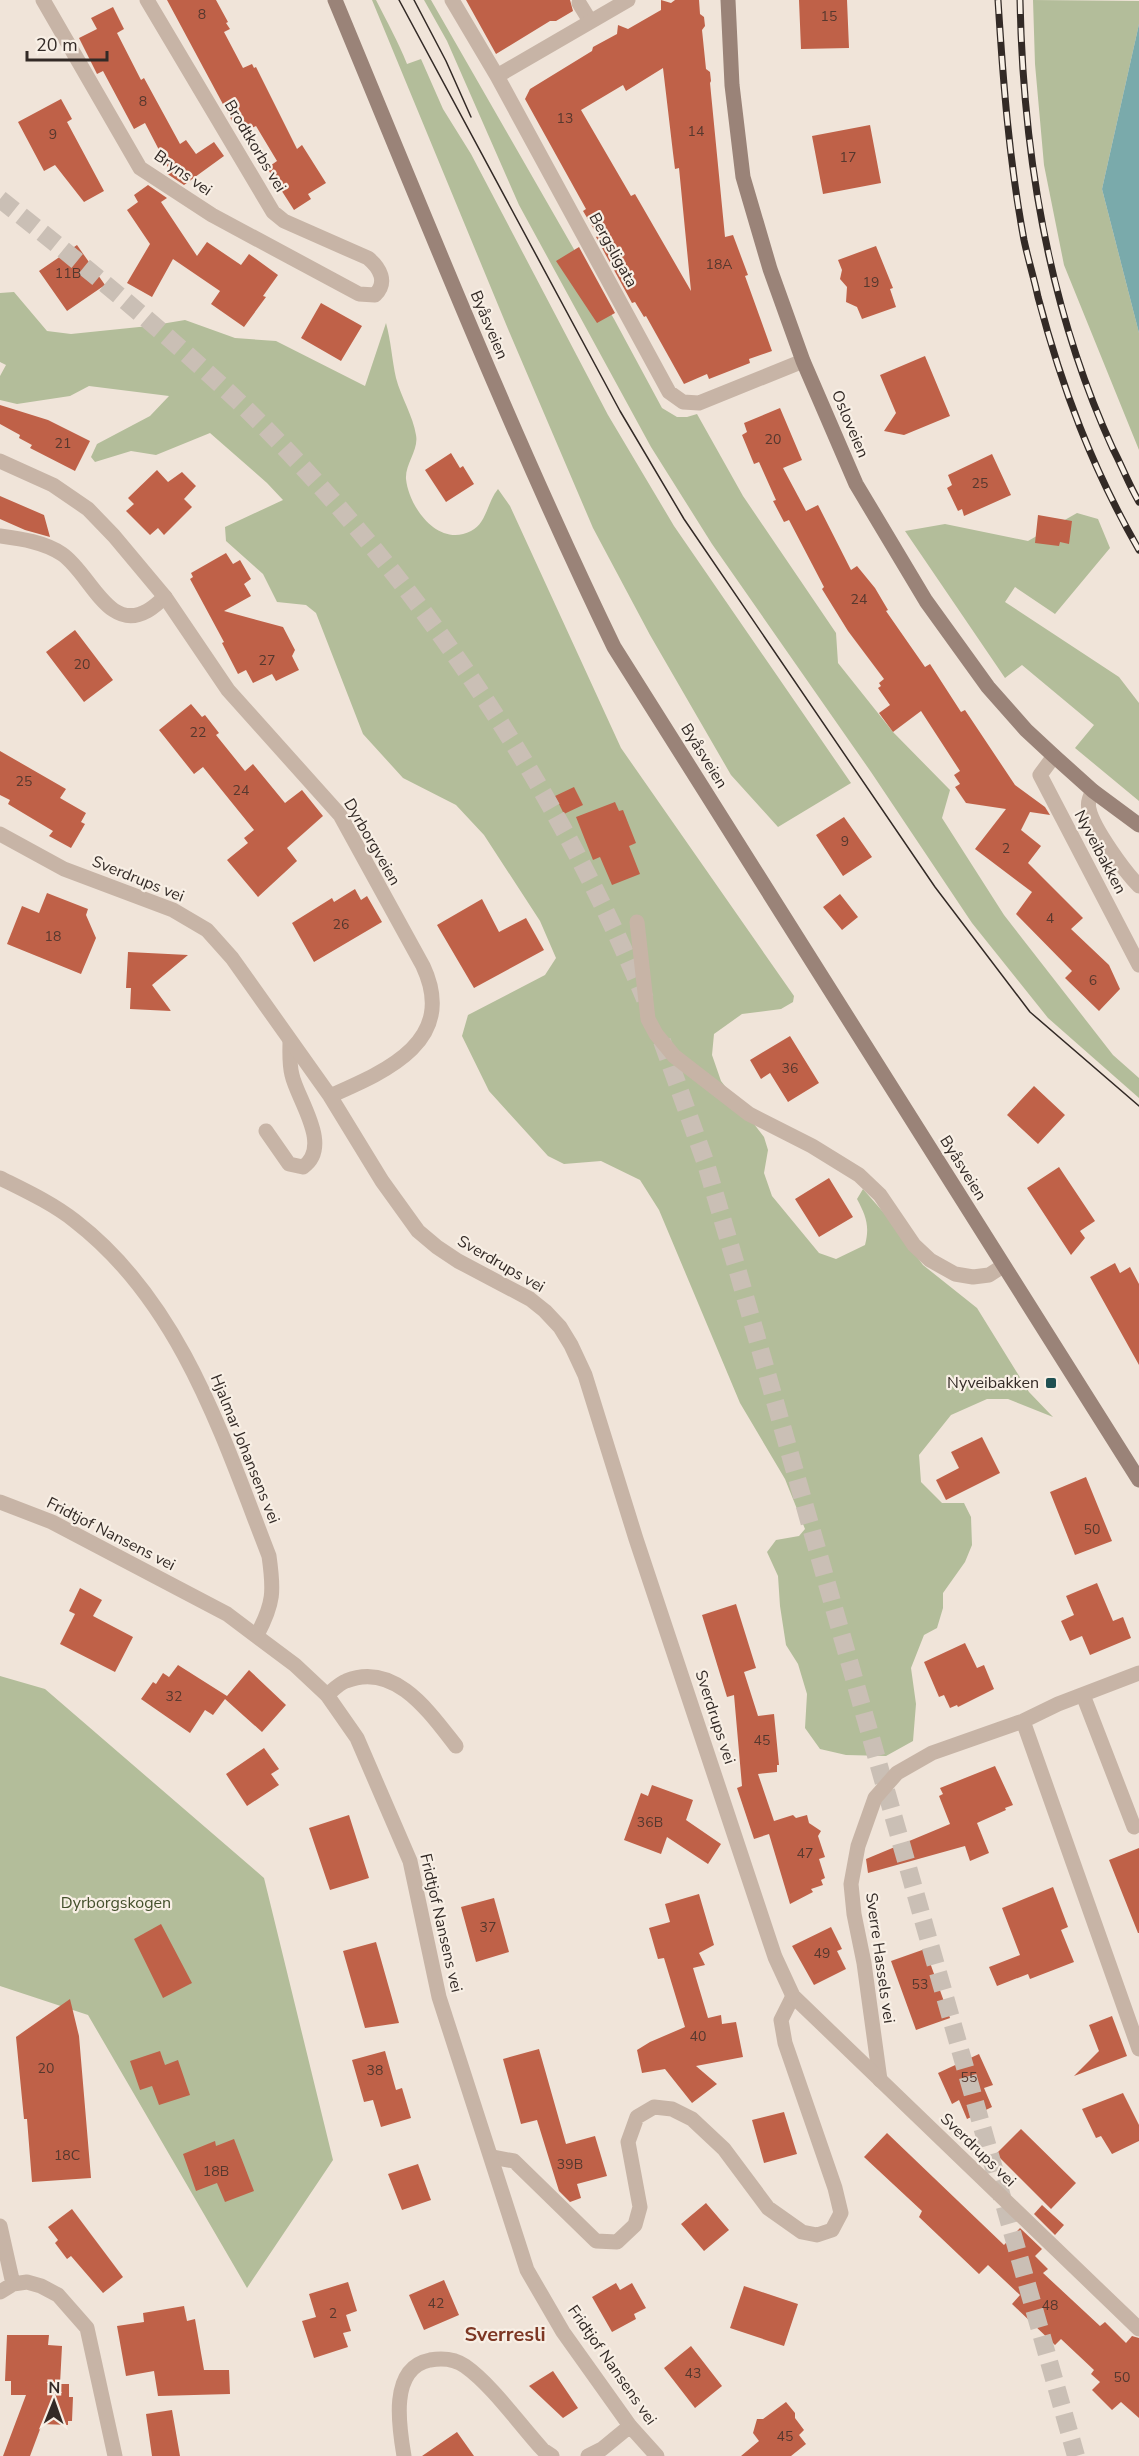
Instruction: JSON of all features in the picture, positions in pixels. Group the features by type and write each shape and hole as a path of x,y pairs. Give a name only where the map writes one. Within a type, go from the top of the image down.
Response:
{"main road":[{"name":"Byåsveien","path":"335,0 506,410 570,556 614,647 1139,1480"},
{"name":"Osloveien","path":"728,0 732,85 743,177 770,269 803,361 856,484 926,601 988,687 1054,756 1093,791 1139,825"}],"street":[{"name":"Bryns vei","path":"43,0 140,168 212,215 359,294 375,295"},
{"name":"Brodtkorbs vei","path":"147,0 273,212 284,220 368,258 378,266 381,274 380,291 375,295"},
{"name":"Bergsligata","path":"452,0 497,76 669,392 683,402 699,403 803,361"},
{"path":"497,76 628,0"},
{"path":"579,3 590,21"},
{"name":"Dyrborgveien","path":"0,461 53,485 88,509 114,536 165,597 228,690 340,814 423,966 431,987 432,1007 428,1029 422,1039 390,1066 330,1096"},
{"path":"0,536 45,545 62,554 75,565 105,604 117,614 127,616 146,612 165,597"},
{"name":"Nyveibakken","path":"1054,756 1041,776 1139,965"},
{"path":"1093,791 1089,798 1089,809 1097,826 1126,874 1139,886"},
{"name":"Sverdrups vei","path":"0,834 64,869 173,910 207,930 232,958 330,1096 399,1206 427,1239 458,1261 530,1299 561,1327 585,1375 636,1539 775,1957 794,1996 1139,2329"},
{"path":"637,922 648,1019 656,1034 674,1056 749,1114 812,1146 860,1175 880,1195 914,1245 930,1260 955,1274 973,1277 989,1275 1003,1266"},
{"path":"266,1131 289,1164 303,1167 314,1154 313,1131 291,1075 290,1041"},
{"name":"Hjalmar Johansens vei","path":"0,1178 56,1208 118,1259 153,1301 191,1368 207,1397 269,1556 273,1582 269,1612 257,1635"},
{"name":"Fridtjof Nansens vei","path":"0,1502 52,1522 227,1614 295,1665 327,1695 357,1738 410,1861 439,1997 527,2270 563,2332 630,2426 657,2456"},
{"name":"Sverre Hassels vei","path":"880,2080 864,1964 854,1914 852,1884 858,1846 875,1797 897,1773 932,1753 1023,1721 1139,1673"},
{"path":"327,1695 345,1681 364,1677 392,1681 418,1699 456,1746"},
{"path":"1083,1695 1134,1827"},
{"path":"1023,1721 1139,2049"},
{"path":"492,2157 514,2161 596,2241 617,2242 635,2225 640,2207 628,2142 637,2117 654,2107 672,2109 692,2119 724,2149 768,2208 802,2232 817,2235 832,2229 841,2213 835,2188 785,2043 781,2020 794,1996"},
{"path":"0,2226 13,2284"},
{"path":"0,2292 13,2284 27,2282 41,2286 58,2295 87,2328 115,2456"},
{"path":"404,2456 400,2395 405,2379 414,2367 425,2361 438,2359 452,2360 464,2365 479,2377 543,2450 552,2456"},
{"path":"588,2456 602,2449 630,2426"}],"green space":[{"path":"372,0 376,0 407,64 421,59 443,109 471,154 608,415 674,526 851,783 778,827 731,775 650,635 593,528"},
{"path":"424,0 431,0 614,319 662,408 677,417 697,414 743,496 836,633 838,663 893,732 950,790 942,818 1004,915 1113,1055 1139,1078 1139,1098 1048,1018 972,923 871,772 712,544 651,447 519,205 447,41"},
{"path":"1033,0 1139,1 1139,24 1102,189 1139,333 1139,450 1064,265 1044,165 1035,64"},
{"path":"14,292 47,331 71,334 185,320 235,338 276,341 365,386 386,323 396,378 416,435 416,446 406,479 408,490 419,513 437,530 459,535 471,531 480,523 498,489 510,506 621,748 794,996 793,1002 781,1009 742,1014 714,1034 712,1055 721,1081 764,1137 768,1150 764,1173 772,1196 819,1253 836,1259 865,1245 866,1221 857,1199 863,1189 923,1265 977,1308 1029,1392 1053,1417 1008,1399 987,1399 951,1415 919,1455 921,1482 942,1503 964,1503 971,1517 972,1545 965,1562 943,1593 943,1608 937,1628 924,1635 911,1668 916,1704 913,1741 886,1756 846,1755 820,1749 805,1728 807,1694 798,1664 786,1645 778,1576 767,1552 776,1540 799,1536 805,1529 785,1479 740,1403 659,1210 640,1180 601,1161 564,1164 548,1156 489,1091 462,1036 468,1015 545,975 556,958 540,921 484,835 456,805 403,778 363,734 316,613 306,605 277,602 263,574 226,541 225,527 283,500 210,433 156,455 131,451 95,462 91,457 97,444 150,416 169,396 89,386 70,396 17,404 0,400 0,376 6,365 0,362 0,293"},
{"path":"1077,513 1098,519 1110,548 1055,614 1015,587 1005,602 1119,677 1139,703 1139,801 1075,748 1094,725 1022,665 1005,678 905,531 945,524 1028,541"},
{"name":"Dyrborgskogen","path":"0,1676 45,1689 264,1878 333,2160 247,2288 88,2015 0,1986"}],"water":[{"path":"1139,24 1139,333 1102,189"}],"building":[{"path":"167,0 216,0 230,29 224,32 243,68 252,64 254,68 256,67 297,149 302,145 326,183 308,194 311,199 294,210 267,168 277,161 256,126 245,131 238,118 232,121"},
{"path":"466,0 570,0 573,11 556,21 550,21 496,54"},
{"path":"661,0 671,3 675,0 699,0 700,14 704,17 705,26 702,30 706,69 710,72 711,81 725,237 733,235 772,351 749,359 750,363 709,379 707,374 684,384 646,316 644,317 635,302 632,303 583,211 586,209 525,99 530,89 592,51 593,47 617,34 618,25 628,29 661,10","holes":["663,68 675,169 679,168 691,291 635,194 631,196 581,110 623,85 626,91"]},
{"path":"799,0 847,0 849,48 801,49"},
{"path":"113,7 124,29 117,33 141,80 144,78 180,144 186,140 196,154 214,142 224,156 184,185 166,173 170,171 145,123 134,129 103,71 97,74 79,38 97,29 91,18"},
{"path":"61,99 72,119 67,122 104,191 84,202 55,165 44,171 18,122"},
{"path":"870,125 881,183 823,194 812,136"},
{"path":"148,185 167,198 161,202 197,256 207,242 241,265 249,254 278,275 263,296 266,297 244,327 211,304 220,291 173,259 152,297 127,283 150,244 127,210 138,202 134,195"},
{"path":"77,245 105,285 67,311 39,271"},
{"path":"876,246 893,288 890,289 896,307 862,319 857,307 846,302 847,287 840,279 842,270 838,260"},
{"path":"579,247 615,313 597,323 556,261"},
{"path":"321,303 362,326 341,361 301,338"},
{"path":"925,356 950,416 904,435 884,431 896,413 880,375"},
{"path":"0,405 48,420 90,441 75,471 30,448 32,445 19,438 20,435 0,424"},
{"path":"780,408 802,460 783,468 806,511 818,505 851,570 857,566 875,588 888,610 886,611 925,667 930,664 961,712 965,710 1015,785 1045,807 1050,815 1030,812 1021,830 1041,846 1028,863 1083,918 1071,929 1109,965 1120,989 1099,1011 1065,978 1072,971 1016,914 1032,892 975,849 1006,809 966,803 955,787 960,784 954,775 960,771 921,711 893,732 879,713 890,705 878,688 881,686 879,683 884,679 848,631 822,589 824,587 789,520 784,522 773,501 776,500 759,462 754,464 742,435 747,432 744,423"},
{"path":"451,453 460,468 463,466 474,484 446,502 425,470"},
{"path":"992,454 1011,495 964,516 962,509 958,511 947,488 952,485 948,475"},
{"path":"157,470 168,482 182,472 196,486 184,499 192,507 164,535 158,528 150,535 126,511 134,504 128,498"},
{"path":"0,496 44,515 50,537 25,530 0,519"},
{"path":"1038,515 1072,521 1069,544 1060,542 1059,546 1035,543"},
{"path":"226,553 233,564 240,560 251,579 244,584 251,596 224,611 283,627 295,650 292,656 299,670 276,681 272,674 253,683 246,670 238,674 222,643 224,642 190,579 193,577 191,573"},
{"path":"75,630 113,680 84,702 46,652"},
{"path":"191,704 202,717 205,715 219,733 216,735 245,771 253,764 285,803 302,790 323,816 287,848 297,861 258,897 227,860 248,843 244,838 254,830 203,767 194,774 159,730"},
{"path":"0,751 66,789 60,798 86,813 81,822 85,824 71,848 49,836 53,831 8,804 10,800 0,795"},
{"path":"574,787 583,805 564,814 555,796"},
{"path":"615,802 619,811 623,810 636,843 629,846 640,874 612,885 600,857 593,860 576,817"},
{"path":"844,817 872,857 843,876 816,835"},
{"path":"355,889 361,900 367,896 382,922 314,962 292,923 332,898 334,902"},
{"path":"47,893 88,909 86,915 96,938 81,974 7,944 22,906 39,913"},
{"path":"840,894 858,917 842,930 823,907"},
{"path":"482,899 499,932 526,918 544,950 474,988 437,925"},
{"path":"128,952 188,955 152,985 171,1011 130,1009 131,988 126,988"},
{"path":"790,1036 819,1083 788,1102 770,1073 761,1079 750,1060"},
{"path":"1034,1086 1065,1115 1038,1144 1007,1115"},
{"path":"1059,1167 1095,1221 1080,1231 1085,1238 1071,1255 1027,1188"},
{"path":"829,1178 853,1217 819,1237 795,1199"},
{"path":"1115,1263 1120,1273 1130,1267 1139,1284 1139,1365 1090,1277"},
{"path":"982,1437 1000,1473 946,1500 936,1480 959,1468 951,1452"},
{"path":"1086,1477 1112,1541 1075,1555 1050,1492"},
{"path":"1097,1583 1113,1621 1123,1617 1131,1638 1090,1655 1082,1636 1070,1641 1061,1621 1074,1615 1066,1596"},
{"path":"80,1588 102,1600 93,1616 133,1637 115,1672 60,1644 75,1614 69,1611"},
{"path":"736,1604 756,1668 744,1672 758,1716 774,1714 779,1765 777,1765 777,1772 758,1774 774,1821 793,1815 796,1818 807,1815 809,1823 821,1831 818,1836 825,1857 819,1859 825,1878 821,1880 823,1885 811,1889 813,1892 790,1904 769,1834 754,1839 737,1788 742,1786 734,1695 727,1697 702,1615"},
{"path":"965,1643 977,1668 984,1665 994,1689 958,1707 957,1705 950,1708 944,1695 939,1697 924,1662"},
{"path":"178,1665 227,1696 249,1670 286,1705 262,1732 225,1699 213,1715 205,1710 190,1733 141,1699 153,1682 156,1684 163,1673 169,1677"},
{"path":"264,1748 279,1769 271,1774 279,1785 247,1806 226,1774"},
{"path":"995,1766 1013,1805 977,1823 989,1853 970,1861 965,1846 868,1873 866,1859 950,1824 939,1796 943,1794 940,1788"},
{"path":"652,1785 693,1800 686,1820 721,1844 708,1864 667,1837 661,1854 624,1840 641,1793 648,1796"},
{"path":"349,1815 369,1878 330,1890 309,1828"},
{"path":"1139,1848 1139,1933 1138,1933 1109,1860"},
{"path":"1053,1887 1068,1927 1061,1930 1074,1962 1030,1979 1028,1974 997,1986 989,1967 1020,1955 1002,1908"},
{"path":"699,1894 714,1945 699,1953 705,1965 693,1968 708,2018 721,2015 722,2024 736,2022 743,2057 696,2066 717,2084 692,2103 665,2069 642,2073 637,2050 685,2027 664,1958 658,1959 649,1928 670,1922 665,1904"},
{"path":"494,1898 509,1952 476,1962 461,1907"},
{"path":"161,1924 192,1983 163,1998 134,1939"},
{"path":"831,1927 842,1949 837,1951 846,1969 814,1985 792,1946"},
{"path":"376,1942 399,2023 365,2028 343,1951"},
{"path":"925,1949 950,2018 916,2030 891,1961"},
{"path":"70,1999 79,2036 91,2178 32,2182 27,2119 24,2119 16,2037"},
{"path":"1112,2016 1127,2056 1074,2076 1099,2051 1089,2025"},
{"path":"539,2049 566,2144 595,2136 607,2176 577,2184 581,2198 570,2202 559,2191 537,2120 521,2124 503,2059"},
{"path":"160,2051 165,2065 178,2060 190,2095 159,2105 152,2086 140,2090 130,2061"},
{"path":"385,2051 396,2090 402,2088 411,2118 381,2127 373,2100 364,2102 352,2060"},
{"path":"979,2054 993,2085 984,2088 992,2107 967,2119 959,2100 952,2104 938,2073"},
{"path":"1123,2093 1139,2125 1139,2141 1112,2154 1101,2136 1096,2138 1082,2109"},
{"path":"784,2112 797,2154 764,2163 752,2120"},
{"path":"1021,2129 1076,2183 1051,2209 996,2154"},
{"path":"887,2133 1004,2245 1020,2228 1042,2249 1035,2256 1048,2269 1043,2273 1100,2326 1105,2322 1126,2343 1132,2336 1139,2338 1139,2418 1121,2402 1112,2410 1092,2390 1100,2382 1091,2374 1094,2370 1061,2339 1055,2345 1012,2304 1020,2295 988,2265 979,2274 919,2217 922,2211 864,2157"},
{"path":"234,2139 254,2191 225,2202 217,2183 196,2191 183,2154 215,2141 216,2146"},
{"path":"418,2164 431,2200 402,2210 388,2174"},
{"path":"706,2203 729,2230 704,2251 681,2224"},
{"path":"1042,2205 1064,2225 1055,2235 1034,2214"},
{"path":"72,2209 123,2277 103,2293 71,2256 67,2259 55,2243 58,2240 48,2227"},
{"path":"444,2280 459,2315 424,2330 409,2295"},
{"path":"348,2282 357,2311 346,2315 351,2331 343,2333 348,2347 314,2358 302,2321 316,2317 309,2294"},
{"path":"616,2283 620,2290 632,2283 646,2308 634,2314 636,2319 612,2332 592,2297"},
{"path":"744,2286 798,2304 784,2346 730,2328"},
{"path":"184,2306 187,2321 195,2319 204,2370 229,2370 230,2394 158,2396 154,2371 126,2376 117,2326 144,2322 143,2313"},
{"path":"7,2335 49,2335 48,2345 62,2346 60,2384 69,2384 69,2397 73,2397 72,2421 68,2421 68,2425 42,2424 30,2456 3,2456 26,2395 11,2395 11,2381 5,2381"},
{"path":"691,2346 722,2386 695,2408 664,2368"},
{"path":"553,2371 578,2408 563,2418 529,2386"},
{"path":"786,2402 804,2430 799,2435 806,2444 791,2456 741,2456 759,2441 753,2433 757,2419 763,2419"},
{"path":"172,2410 180,2456 152,2456 146,2414"},
{"path":"457,2432 474,2456 422,2456"}],"tunnel":[{"path":"0,199 122,298 210,375 302,467 362,535 419,606 472,680 521,756 567,835 608,916 645,999"},
{"path":"662,1041 706,1164 738,1272 1076,2456"}],"tram line":[{"path":"399,0 620,411 684,519 935,887 1030,1012 1139,1106"},
{"path":"414,0 446,61 471,117"}],"railway":[{"path":"998,0 1004,90 1014,180 1024,240 1038,297 1057,363 1080,427 1107,489 1139,550"},
{"path":"1020,0 1022,57 1034,172 1056,286 1091,396 1113,449 1139,502"}],"place":[{"name":"Nyveibakken","path":"1051,1383"}],"district":[{"name":"Sverresli","path":"505,2334"}]}
